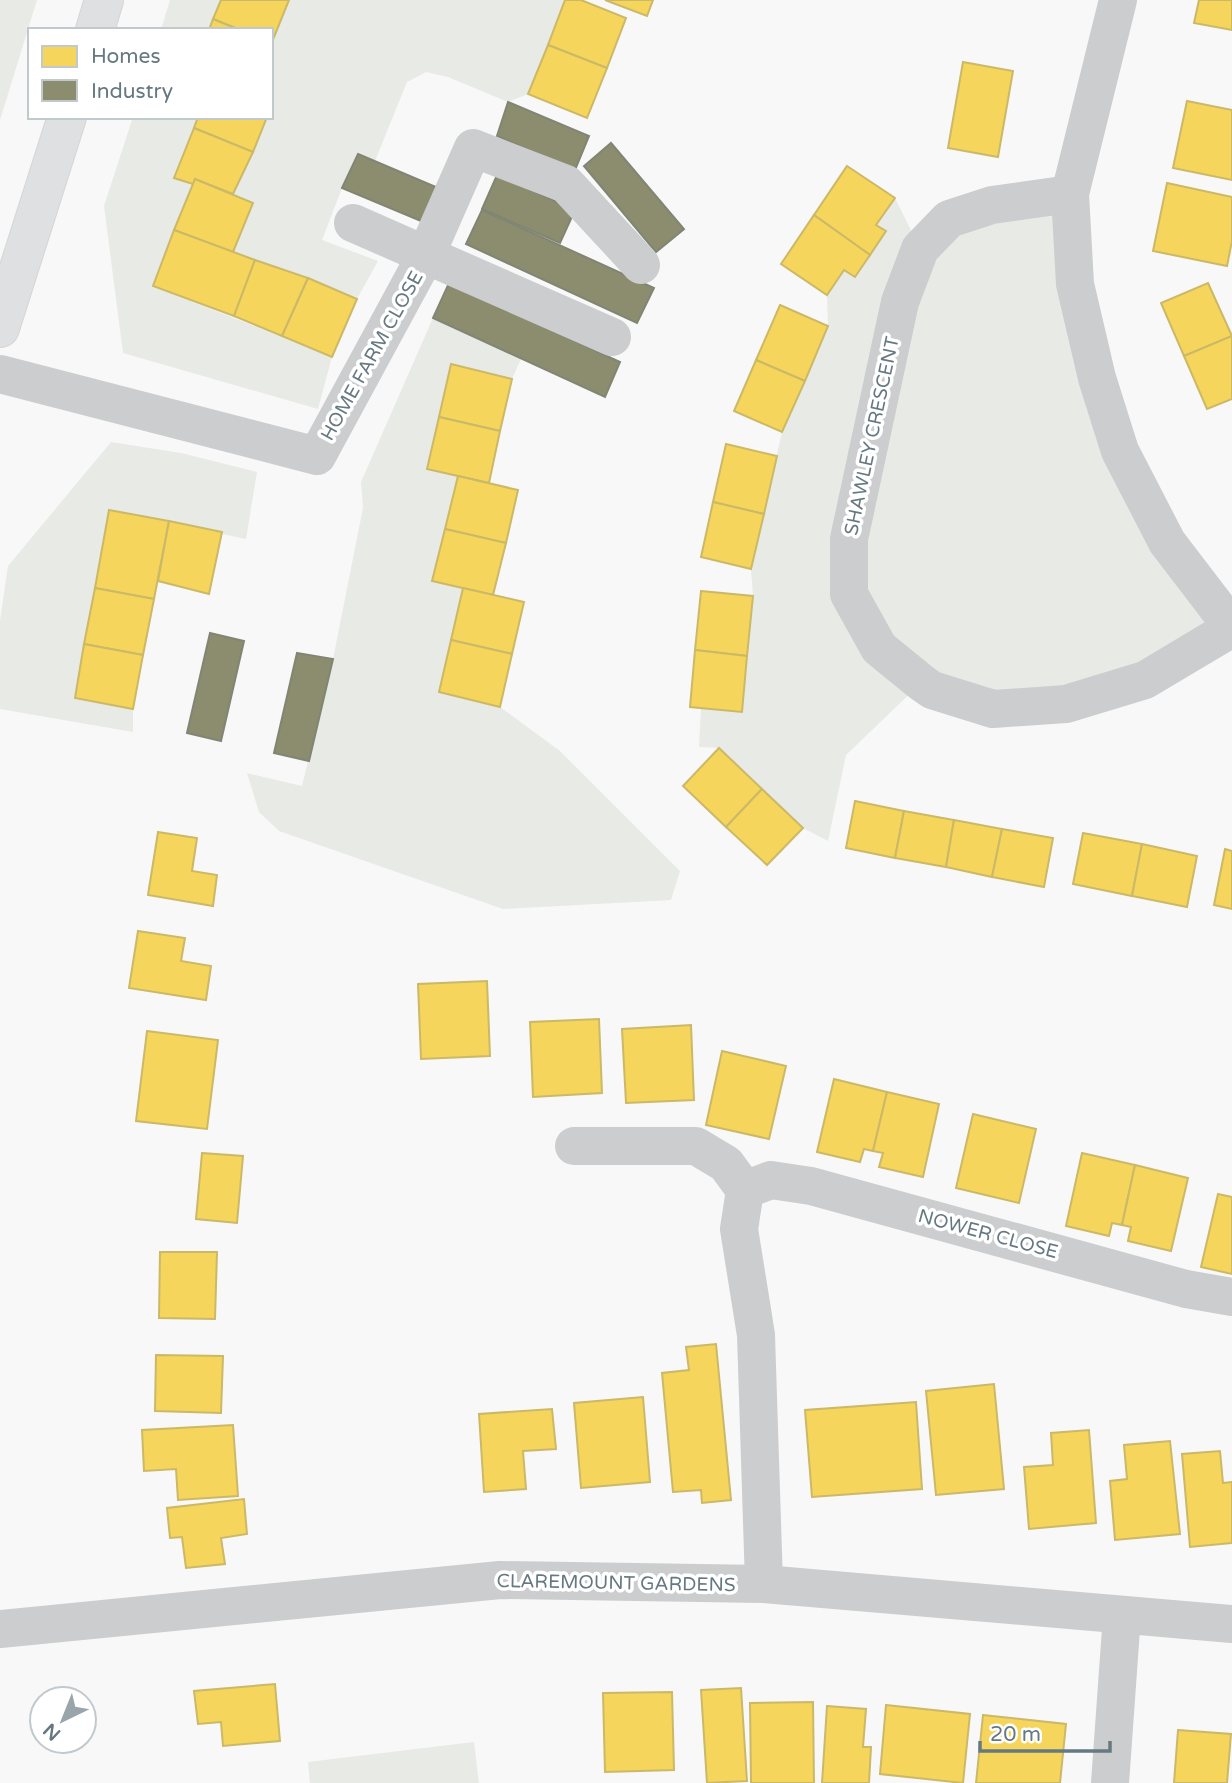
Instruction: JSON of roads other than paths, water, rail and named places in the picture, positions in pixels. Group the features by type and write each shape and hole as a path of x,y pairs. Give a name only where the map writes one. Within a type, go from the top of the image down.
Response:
{"highway":[{"path":"96,28 104,0"},
{"path":"0,328 66,119"}],"street":[{"name":"SHAWLEY CRESCENT","path":"1070,194 992,205 949,219 920,249 900,302 849,539 849,594 879,648 932,690 993,709 1066,704 1145,680 1232,628 1167,542 1119,451 1097,378 1075,284 1070,194 1118,0"},
{"name":"HOME FARM CLOSE","path":"0,374 317,456 426,255 473,148 566,184 641,265"},
{"path":"353,223 612,337"},
{"path":"574,1146 696,1146 726,1164 745,1190 738,1229 756,1335 764,1584"},
{"name":"NOWER CLOSE","path":"745,1190 771,1180 811,1186 1186,1289 1232,1297"},
{"name":"CLAREMOUNT GARDENS","path":"0,1629 500,1580 764,1584 1232,1624"},
{"path":"1110,1783 1122,1615"}]}
